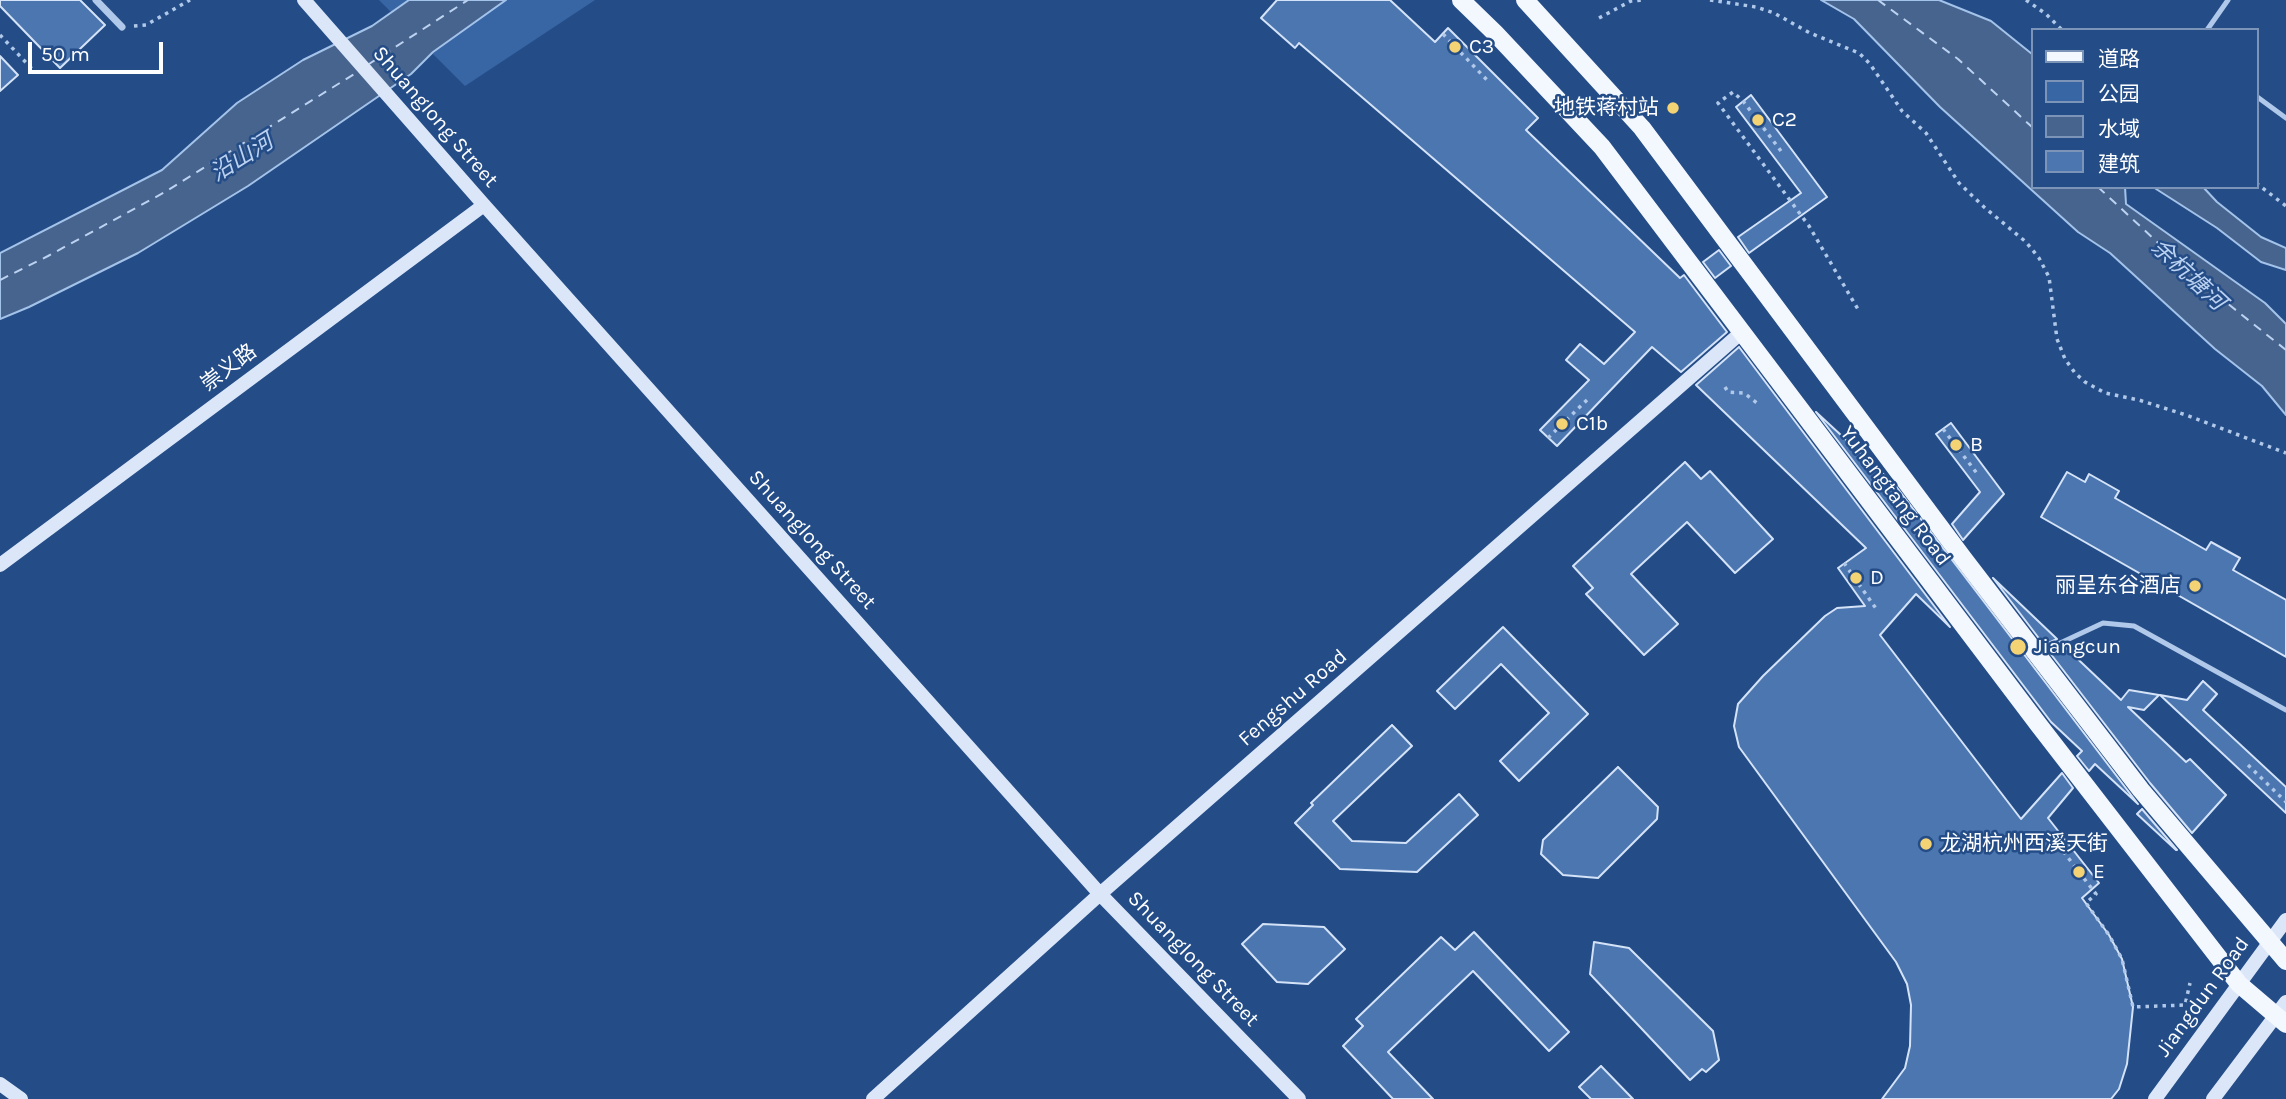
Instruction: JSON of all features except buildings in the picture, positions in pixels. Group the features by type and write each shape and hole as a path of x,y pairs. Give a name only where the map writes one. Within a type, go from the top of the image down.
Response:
{"main road":[{"name":"Yuhangtang Road","path":"1461,0 1602,147 2038,724 2239,984 2283,1014"},
{"name":"Yuhangtang Road","path":"1525,0 1642,128 2141,790 2286,961"}],"street":[{"path":"96,0 122,27"},
{"name":"Shuanglong Street","path":"304,0 1100,894 1299,1099"},
{"name":"崇义路","path":"0,565 484,205"},
{"name":"Fengshu Road","path":"873,1099 1100,894 1743,331"},
{"name":"Jiangdun Road","path":"2155,1099 2286,920"},
{"path":"2213,1099 2283,1014"},
{"path":"0,1084 21,1099"}],"lane":[{"path":"2208,28 2228,0"},
{"path":"2258,97 2286,118"},
{"path":"2037,654 2104,623 2134,626 2286,710"}],"path":[{"path":"122,27 146,25 190,0"},
{"path":"1599,18 1631,1 1643,0"},
{"path":"1710,0 1755,6 1774,13 1810,33 1859,53 1870,64 1897,104 1926,133 1959,183 2026,242 2039,258 2049,277 2057,339 2065,359 2085,382 2105,393 2139,400 2186,415 2286,453"},
{"path":"2026,0 2060,28"},
{"path":"1443,34 1487,80"},
{"path":"0,35 34,71"},
{"path":"1781,151 1733,92 1718,103 1809,226 1859,311"},
{"path":"2258,185 2286,206"},
{"path":"1725,387 1728,392 1744,393 1757,403 1760,401"},
{"path":"1548,438 1590,397"},
{"path":"1943,429 1979,476"},
{"path":"1844,563 1877,610"},
{"path":"2248,765 2286,802"},
{"path":"2053,838 2096,894 2086,903 2122,959 2133,1007 2185,1005 2190,983"}],"green space":[{"path":"379,0 595,0 465,86"}],"water":[{"name":"沿山河","path":"409,0 506,0 433,52 411,74 248,186 138,253 0,319 0,253 162,170 237,103 303,60 372,26"},
{"path":"1821,0 1939,0 1991,21 2030,52 2030,189 1940,107 1854,19"},
{"name":"余杭塘河","path":"2031,189 2125,189 2126,204 2265,303 2286,324 2286,415 2262,386 2215,349 2110,253 2078,232"},
{"path":"2156,189 2205,189 2261,237 2286,248 2286,270 2261,262 2217,228"}],"ferry route":[{"path":"369,64 468,0"},
{"path":"1878,0 1958,59 2030,125"},
{"path":"0,280 165,192 359,71"},
{"path":"2100,189 2198,280 2286,350"}],"place":[{"name":"C3","path":"1455,47"},
{"name":"地铁蒋村站","path":"1673,108"},
{"name":"C2","path":"1758,120"},
{"name":"C1b","path":"1562,424"},
{"name":"B","path":"1956,445"},
{"name":"D","path":"1856,578"},
{"name":"丽呈东谷酒店","path":"2195,586"},
{"name":"Jiangcun","path":"2018,647"},
{"name":"龙湖杭州西溪天街","path":"1926,844"},
{"name":"E","path":"2079,872"}]}
